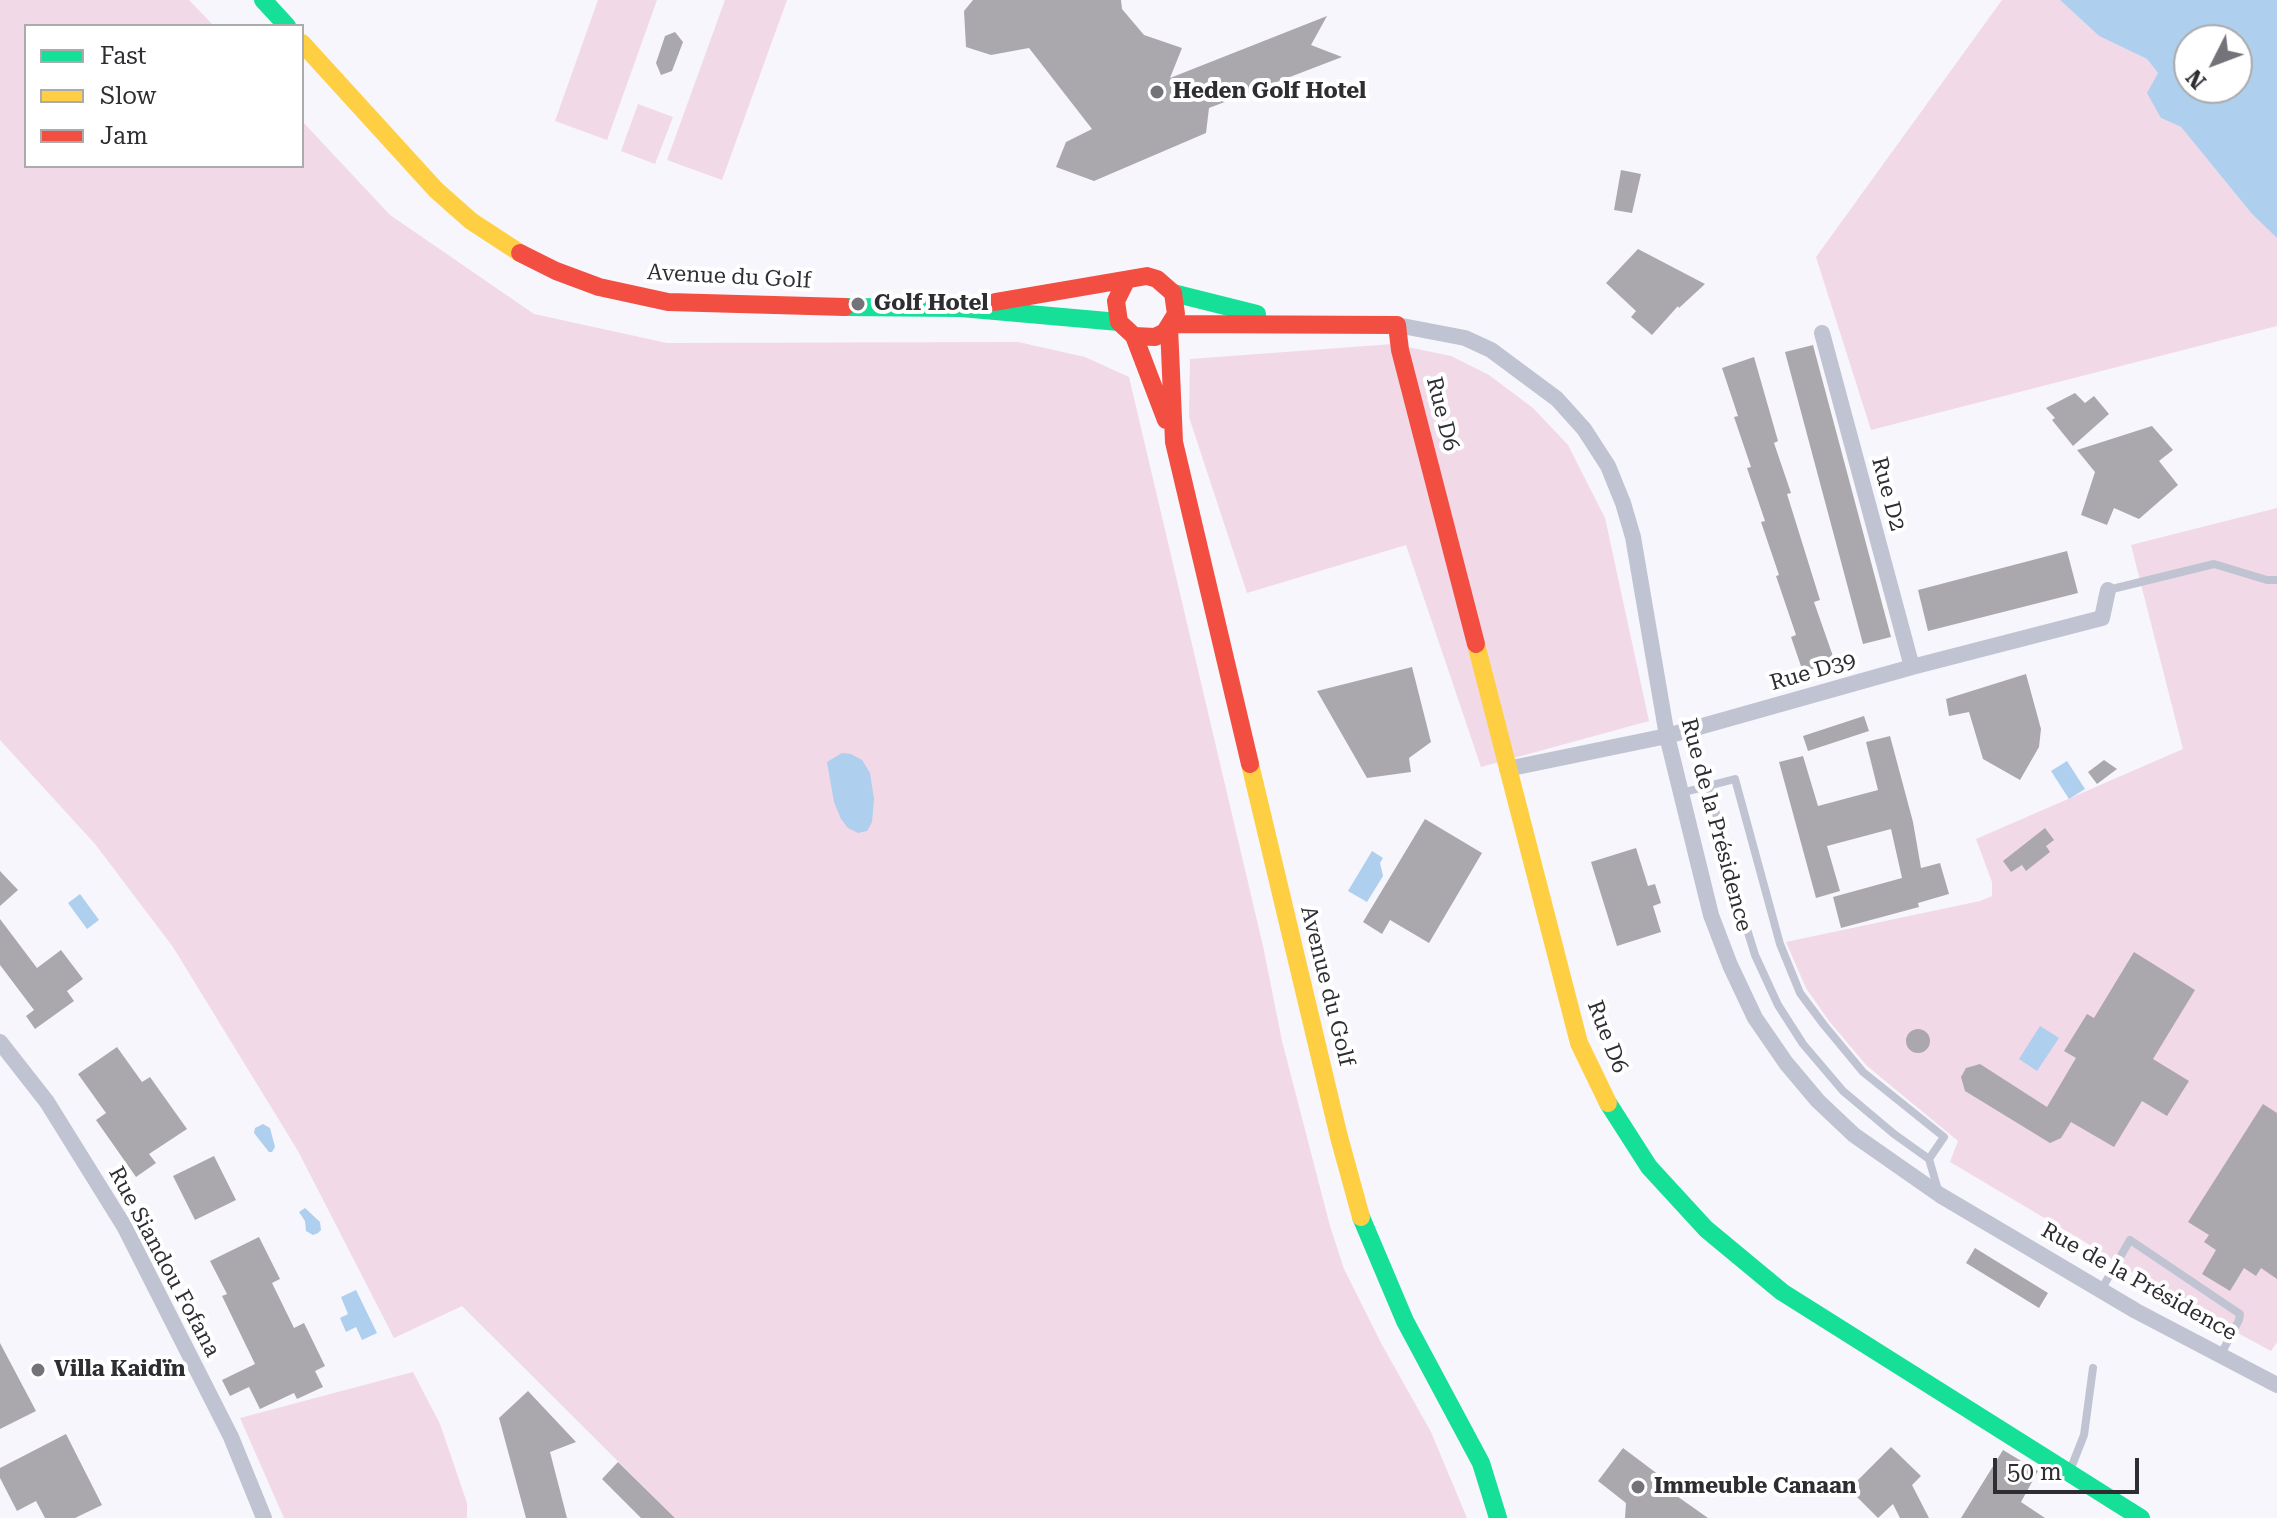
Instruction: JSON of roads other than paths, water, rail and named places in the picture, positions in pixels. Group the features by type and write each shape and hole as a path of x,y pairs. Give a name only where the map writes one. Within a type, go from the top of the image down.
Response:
{"main road":[{"path":"263,0 285,24"},
{"name":"Avenue du Golf","path":"304,45 436,190 515,250 556,271 599,287 668,302 961,308 1119,322 1134,336 1174,442 1192,530 1339,1137 1362,1219 1405,1321 1481,1463 1498,1518"},
{"name":"Avenue du Golf","path":"961,308 1147,276 1157,279 1173,293 1176,303 1170,325 1174,442"},
{"path":"1119,322 1116,301 1126,281"},
{"name":"Rue de la Présidence","path":"1173,293 1291,323"},
{"path":"1134,336 1155,337 1170,325"},
{"name":"Rue de la Présidence","path":"1170,325 1397,325"},
{"name":"Rue D6","path":"1397,325 1400,350 1579,1043 1610,1107 1649,1167 1706,1229 1782,1292 2141,1518"}],"street":[{"name":"Rue de la Présidence","path":"1397,325 1465,338 1491,350 1557,399 1584,429 1608,466 1630,526 1667,736 1711,915 1755,1018 1786,1063 1836,1118 1890,1162 1940,1195 2101,1290 2277,1385"},
{"name":"Rue D2","path":"1822,333 1912,667"},
{"name":"Rue D39","path":"1507,769 1667,736 1912,667 2102,618 2108,590"},
{"name":"Rue Siandou Fofana","path":"0,1042 47,1102 124,1226 231,1437 264,1518"}],"lane":[{"path":"2108,590 2214,564 2267,580 2277,580"},
{"path":"1681,793 1735,779 1780,944 1800,993 1863,1072 1944,1137 1929,1159"},
{"path":"1709,786 1755,955 1778,1005 1803,1044 1843,1091 1929,1159 1940,1195"},
{"path":"2101,1290 2130,1240 2240,1314 2220,1356"},
{"path":"2069,1473 2084,1435 2093,1368"}],"water":[{"path":"2060,0 2277,0 2277,238 2252,214 2181,127 2161,118 2147,93 2158,73 2147,59 2099,36"},
{"path":"842,753 862,760 870,773 874,799 872,822 867,831 858,833 848,828 834,802 827,762"},
{"path":"2067,761 2085,789 2069,799 2051,771"},
{"path":"1372,851 1383,858 1380,863 1383,876 1367,902 1348,891"},
{"path":"80,894 99,920 87,929 68,903"},
{"path":"2040,1026 2059,1038 2037,1071 2019,1059"},
{"path":"263,1124 270,1128 275,1147 272,1152 254,1133 255,1128"},
{"path":"305,1208 320,1222 321,1230 318,1233 313,1235 306,1231 305,1221 299,1212"},
{"path":"356,1290 377,1333 362,1340 356,1327 346,1332 340,1318 348,1314 341,1297"}],"place":[{"name":"Heden Golf Hotel","path":"1157,92"},
{"name":"Golf Hotel","path":"858,304"},
{"name":"Villa Kaidïn","path":"38,1370"},
{"name":"Immeuble Canaan","path":"1638,1487"}]}
